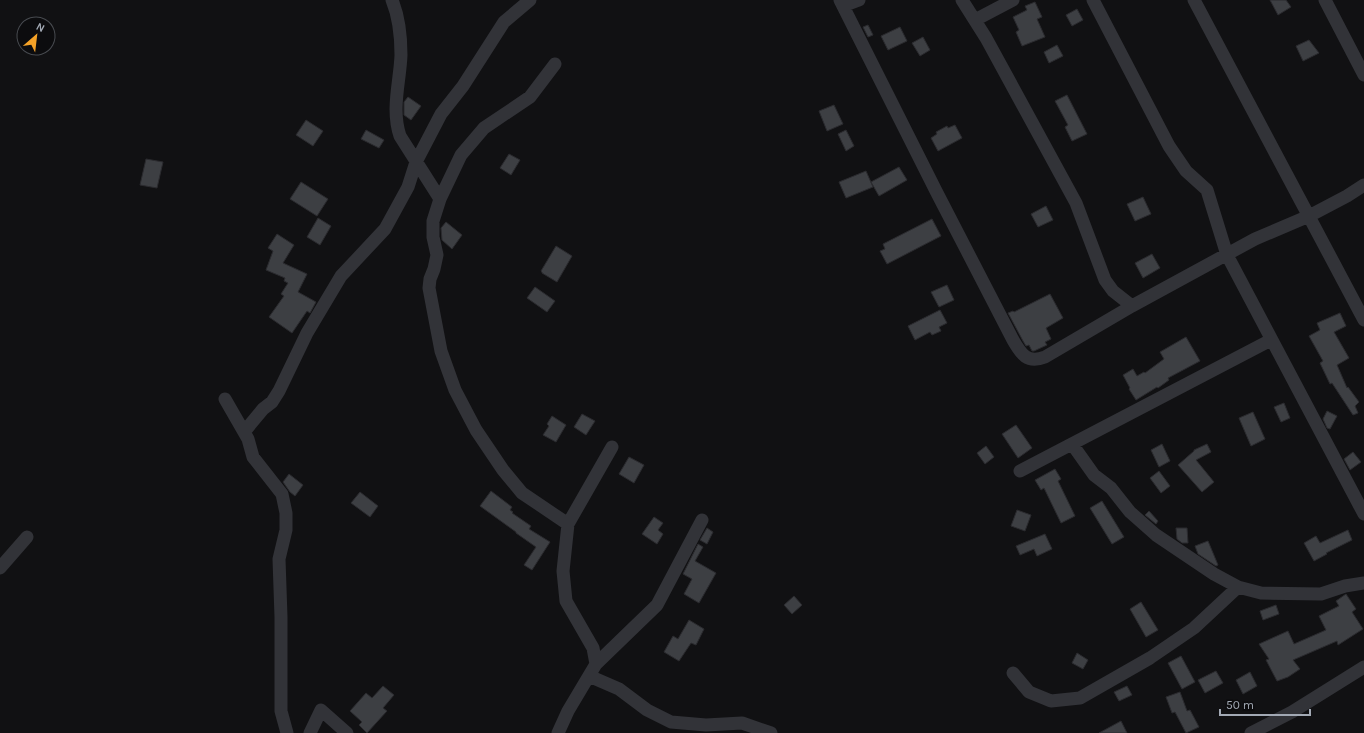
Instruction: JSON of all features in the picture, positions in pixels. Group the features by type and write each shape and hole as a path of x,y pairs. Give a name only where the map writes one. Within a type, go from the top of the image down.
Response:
{"street":[{"path":"392,0 397,13 401,55 395,114 397,126 400,136 440,199"},
{"path":"244,432 263,409 272,402 279,391 307,333 341,276 385,229 408,187 416,162 436,122 463,86 504,22 530,0"},
{"path":"859,0 841,3 1013,340 1021,354 1029,358 1037,360 1045,357 1132,306 1255,239 1309,216 1347,196 1364,185"},
{"path":"962,0 986,38 1076,203 1105,280 1114,291 1132,306"},
{"path":"975,20 1013,0"},
{"path":"1094,0 1169,146 1186,171 1208,190 1227,255 1364,514"},
{"path":"1194,0 1364,320"},
{"path":"1325,0 1364,74"},
{"path":"555,64 530,96 484,128 461,155 440,199 433,221 433,237 437,254 434,269 430,278 429,288 441,351 455,390 476,430 503,470 522,494 568,524"},
{"path":"1020,471 1271,340"},
{"path":"225,399 248,439 253,457 282,494 286,512 286,530 279,559 281,617 281,711 287,733"},
{"path":"1072,444 1094,475 1111,488 1130,512 1156,535 1214,574 1238,587 1261,593 1321,594 1345,586 1364,583"},
{"path":"596,664 593,648 566,602 563,571 568,524 612,447"},
{"path":"558,733 568,711 596,664 657,605 666,591 702,520"},
{"path":"0,568 27,538"},
{"path":"1013,673 1029,692 1051,701 1080,698 1150,658 1194,628 1238,587"},
{"path":"1251,733 1292,712 1364,667"},
{"path":"589,676 619,689 647,710 671,722 706,725 742,723 770,733"},
{"path":"310,733 321,710 347,733"}],"building":[{"path":"1270,0 1286,0 1291,7 1278,15"},
{"path":"1035,2 1042,17 1037,19 1045,37 1022,46 1016,32 1019,30 1013,17 1027,10 1025,6"},
{"path":"1077,9 1083,20 1072,26 1066,15"},
{"path":"868,25 873,35 868,37 863,27"},
{"path":"900,27 907,41 888,50 881,36"},
{"path":"923,37 930,50 920,56 912,43"},
{"path":"1309,40 1319,53 1303,61 1296,46"},
{"path":"1057,45 1063,56 1049,63 1044,52"},
{"path":"1067,95 1087,134 1072,141 1065,127 1068,125 1055,101"},
{"path":"408,97 421,106 411,120 404,115 404,102"},
{"path":"834,105 843,124 827,131 819,111"},
{"path":"306,120 323,131 313,146 296,135"},
{"path":"955,125 962,138 938,151 931,138 937,134 936,132 947,126 948,128"},
{"path":"366,130 384,140 379,148 361,139"},
{"path":"846,130 854,146 846,151 838,134"},
{"path":"509,154 520,160 511,175 500,168"},
{"path":"146,159 163,162 157,188 140,185"},
{"path":"899,167 907,180 879,196 871,182"},
{"path":"866,171 873,187 846,198 839,182"},
{"path":"301,182 328,199 317,216 290,199"},
{"path":"1143,197 1151,214 1135,221 1127,204"},
{"path":"1046,206 1053,220 1038,227 1031,214"},
{"path":"318,218 331,226 320,245 307,237"},
{"path":"932,219 941,236 887,264 880,251 885,249 883,244"},
{"path":"446,222 462,235 452,249 442,240 441,228"},
{"path":"277,234 294,245 283,263 307,274 298,292 316,302 310,313 307,311 292,333 269,317 284,296 281,294 288,283 284,281 285,278 266,270 273,251 268,248"},
{"path":"556,246 572,256 557,282 541,271"},
{"path":"1152,254 1160,268 1143,278 1135,263"},
{"path":"947,285 954,300 939,307 931,292"},
{"path":"535,287 555,301 547,312 527,298"},
{"path":"1050,294 1063,318 1046,328 1051,339 1045,342 1047,345 1032,351 1029,345 1026,346 1008,313 1014,312"},
{"path":"940,310 947,323 939,327 941,331 932,335 930,332 915,340 908,326"},
{"path":"1340,313 1346,326 1334,332 1349,358 1337,365 1347,388 1348,387 1359,402 1355,406 1358,413 1353,415 1332,383 1330,384 1320,363 1323,361 1309,336 1320,330 1317,323"},
{"path":"1186,337 1200,361 1168,378 1169,380 1158,388 1157,387 1136,400 1123,375 1133,369 1137,376 1144,372 1145,373 1164,359 1160,352"},
{"path":"1284,403 1290,418 1281,422 1274,407"},
{"path":"1327,411 1337,416 1330,429 1327,428 1323,419"},
{"path":"1253,412 1265,439 1251,446 1239,418"},
{"path":"582,414 595,421 586,435 574,427"},
{"path":"552,416 566,425 556,442 543,435 549,426 547,424"},
{"path":"1016,425 1032,448 1018,458 1002,434"},
{"path":"1162,444 1170,461 1159,467 1151,450"},
{"path":"1207,444 1211,452 1196,460 1214,482 1202,492 1178,465 1194,450"},
{"path":"986,446 994,457 985,464 977,453"},
{"path":"1353,452 1361,462 1350,470 1344,459"},
{"path":"629,457 644,465 634,483 619,474"},
{"path":"1055,469 1061,479 1058,481 1075,516 1061,523 1044,488 1041,490 1035,480"},
{"path":"1159,471 1170,486 1161,493 1150,478"},
{"path":"289,474 303,485 295,496 283,482"},
{"path":"491,491 512,507 510,510 513,512 512,513 531,526 529,529 550,542 532,570 524,565 536,547 480,506"},
{"path":"360,492 378,506 370,517 351,503"},
{"path":"1102,501 1124,537 1112,544 1090,508"},
{"path":"1017,510 1031,515 1025,531 1011,526"},
{"path":"1149,511 1158,521 1156,524 1145,515"},
{"path":"654,517 663,523 658,530 663,534 657,544 642,534"},
{"path":"707,528 713,532 707,544 700,540"},
{"path":"1176,528 1187,528 1188,543 1182,543 1177,539"},
{"path":"1348,530 1352,540 1314,561 1304,543 1316,536 1320,543"},
{"path":"1045,534 1052,549 1037,556 1034,549 1020,555 1016,546"},
{"path":"1208,541 1218,565 1216,566 1198,554 1195,546"},
{"path":"698,544 703,547 695,561 716,573 699,603 684,594 692,579 683,574"},
{"path":"1346,594 1356,609 1352,612 1363,629 1338,645 1337,641 1293,660 1300,669 1288,677 1277,681 1266,660 1269,659 1259,644 1288,631 1294,644 1326,630 1319,616 1339,606 1336,601"},
{"path":"794,596 802,605 792,614 784,605"},
{"path":"1141,602 1158,630 1146,637 1130,609"},
{"path":"1276,605 1279,614 1263,620 1260,611"},
{"path":"689,620 704,629 696,645 691,643 679,661 664,652 673,636 678,639"},
{"path":"1077,653 1088,660 1083,669 1072,663"},
{"path":"1181,656 1195,682 1182,689 1168,663"},
{"path":"1216,671 1223,683 1205,693 1198,680"},
{"path":"1250,672 1257,686 1243,694 1236,680"},
{"path":"383,686 394,695 383,708 387,711 367,733 359,725 362,722 350,711 366,693 372,698"},
{"path":"1127,686 1132,695 1119,701 1114,692"},
{"path":"1180,692 1187,711 1190,710 1199,727 1186,733 1175,712 1172,713 1166,697"},
{"path":"1121,721 1127,733 1099,733"}]}
